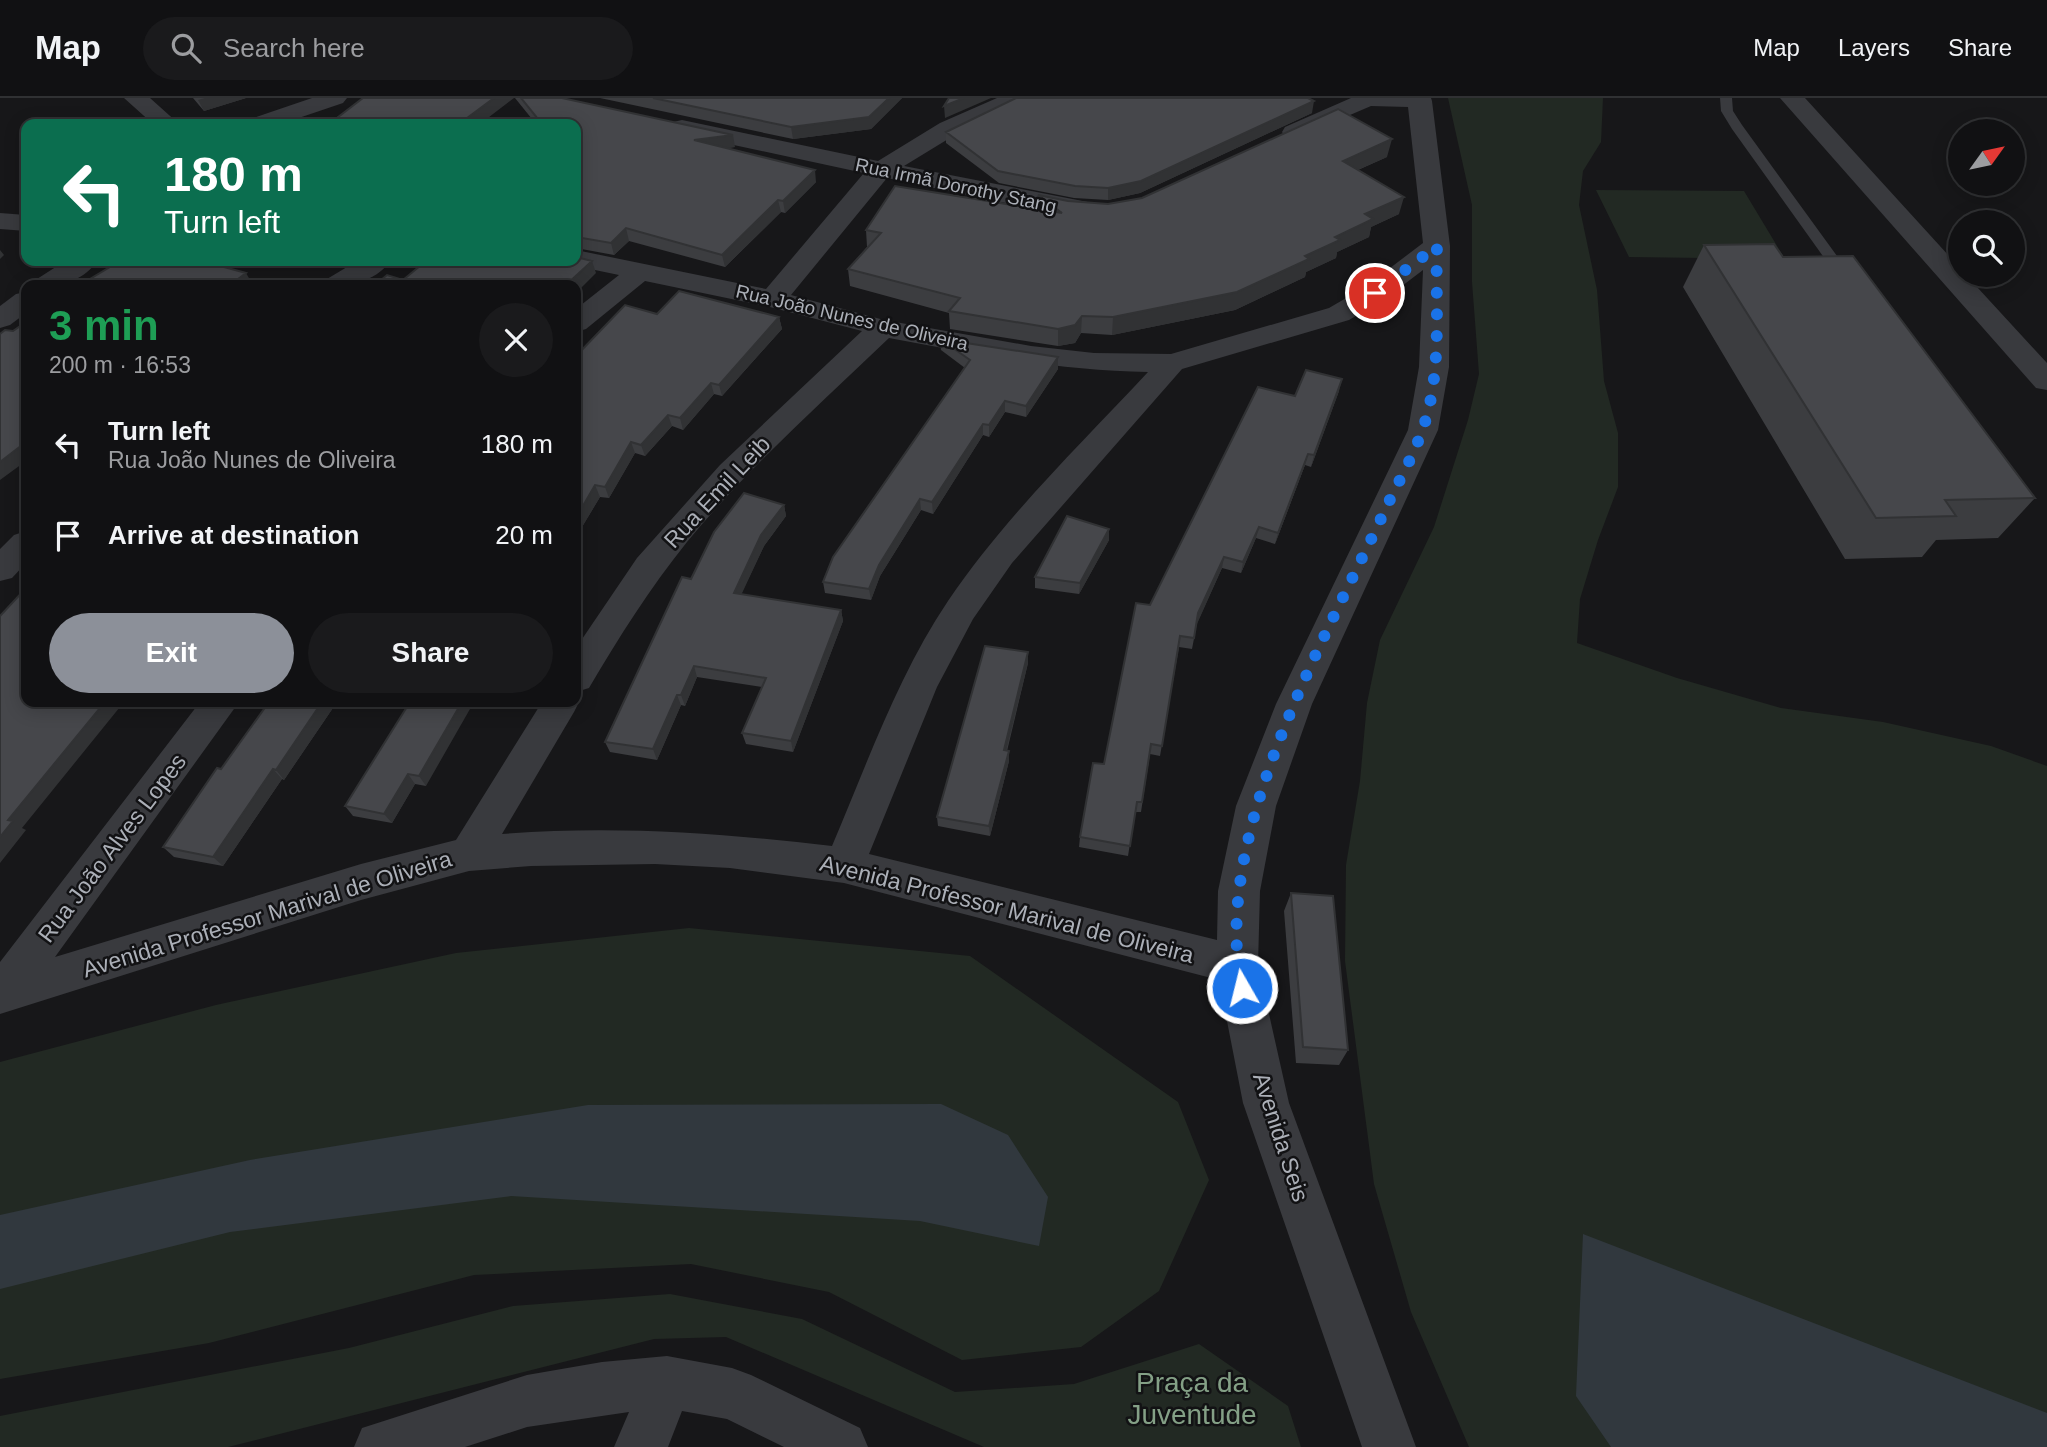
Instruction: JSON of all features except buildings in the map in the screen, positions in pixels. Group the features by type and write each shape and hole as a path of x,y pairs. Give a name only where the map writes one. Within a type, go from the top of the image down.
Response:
{"street":[{"path":"136,98 161,119"},
{"path":"273,119 335,98"},
{"path":"773,299 880,170 949,128 1016,98"},
{"path":"1792,98 2047,381"},
{"path":"1278,140 1366,100 1420,100"},
{"name":"Avenida Seis","path":"1389,1447 1266,1103 1237,965 1239,891 1256,806 1294,704 1423,430 1434,367 1437,246 1420,100"},
{"name":"Rua Irmã Dorothy Stang","path":"664,123 1068,208 1107,211"},
{"path":"0,221 21,223"},
{"name":"Rua João Nunes de Oliveira","path":"581,259 773,299 883,328 1031,355 1094,362 1172,363 1339,314 1375,293 1437,246"},
{"path":"54,280 76,266"},
{"path":"345,280 368,266"},
{"path":"581,319 638,273"},
{"path":"0,319 21,304"},
{"name":"Rua Emil Leib","path":"581,670 617,610 686,522 788,416 883,328"},
{"path":"844,865 919,687 959,612 1000,554 1172,363"},
{"path":"0,569 21,547"},
{"name":"Rua João Alves Lopes","path":"1,994 217,707"},
{"path":"469,854 558,707"},
{"name":"Avenida Professor Marival de Oliveira","path":"1,994 361,882 469,854 530,849 655,846 730,851 844,865 1237,965"},
{"path":"381,1447 527,1401 602,1388 667,1382 732,1394 841,1447"},
{"path":"641,1447 667,1382"}],"lane":[{"path":"1726,98 1727,111 1736,126 1840,270"}],"green space":[{"path":"1448,98 1603,98 1601,142 1583,171 1579,205 1597,290 1604,381 1618,433 1618,487 1580,599 1577,643 1677,678 1781,708 1883,722 1991,746 2047,766 2047,1447 1469,1447 1411,1312 1374,1184 1345,961 1346,865 1360,781 1367,703 1380,640 1434,527 1468,420 1479,374 1472,282 1472,205"},
{"path":"1596,190 1744,191 1785,259 1629,257"},
{"path":"689,928 970,956 1178,1102 1209,1180 1159,1291 1081,1347 962,1360 829,1292 691,1264 474,1275 209,1343 0,1379 0,1062 216,1005 456,953"},
{"name":"Praça da Juventude","path":"670,1294 802,1319 955,1392 1074,1384 1199,1344 1288,1406 1301,1447 984,1447 726,1337 654,1339 228,1447 0,1447 0,1416 349,1348 513,1306"}],"shaded area":[{"path":"941,1104 1008,1135 1048,1197 1039,1246 920,1221 511,1196 230,1232 0,1289 0,1215 250,1160 588,1105"},
{"path":"1583,1234 2047,1413 2047,1447 1611,1447 1576,1396"}],"route":[{"path":"1242,988 1237,965 1239,891 1256,806 1294,704 1423,430 1434,367 1437,246 1375,293"}]}
